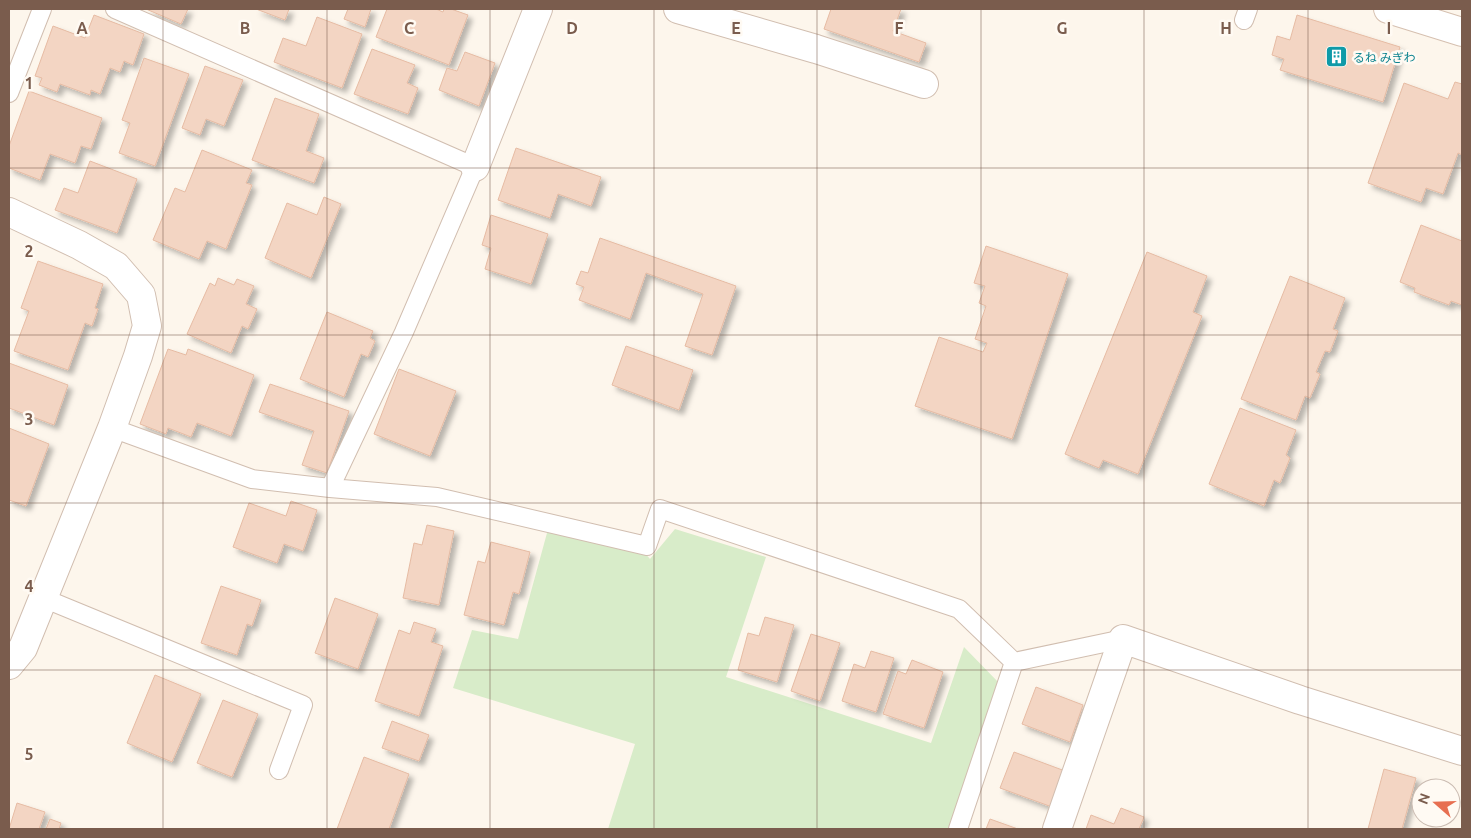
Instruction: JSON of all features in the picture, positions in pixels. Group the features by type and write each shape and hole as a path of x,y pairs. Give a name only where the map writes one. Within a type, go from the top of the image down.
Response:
{"street":[{"path":"475,167 538,9"},
{"path":"678,9 816,49 924,84"},
{"path":"1388,9 1462,32"},
{"path":"9,212 79,245 116,266 141,295 147,326 112,428 23,648 9,665"},
{"path":"1057,829 1123,639 1300,700 1462,751"}],"lane":[{"path":"9,93 42,9"},
{"path":"115,9 475,167 404,332 330,488"},
{"path":"112,428 252,479 437,497 647,546 660,509 959,609 1014,662"},
{"path":"43,598 303,705 279,770"},
{"path":"1014,662 1123,639"},
{"path":"958,829 1014,662"}],"green space":[{"path":"675,529 766,557 726,677 931,743 964,647 1000,684 948,829 608,829 635,744 453,688 472,630 518,639 547,533 556,530 644,552 650,559"}],"building":[{"path":"146,9 188,9 181,24"},
{"path":"256,9 289,9 285,20"},
{"path":"348,9 371,9 365,27 344,19"},
{"path":"387,9 436,9 443,12 444,9 451,9 468,15 449,65 376,37"},
{"path":"831,9 901,9 893,31 926,43 919,62 824,29"},
{"path":"94,15 144,34 133,65 124,61 120,72 110,68 100,94 91,90 90,95 60,84 57,92 39,85 42,78 35,76 53,26 85,38"},
{"name":"るね みぎわ","path":"1297,15 1400,47 1383,102 1280,70 1284,59 1272,55 1277,36 1290,40"},
{"path":"317,17 362,34 342,88 274,62 283,38 306,46"},
{"path":"372,49 415,65 407,83 418,88 408,114 354,94"},
{"path":"465,52 495,63 479,106 439,90 447,68 457,71"},
{"path":"144,58 189,74 155,166 119,153 130,123 122,120"},
{"path":"205,66 243,80 224,126 206,119 200,135 182,128"},
{"path":"1455,82 1462,84 1462,155 1458,153 1443,194 1426,188 1421,202 1368,183 1404,83 1448,99"},
{"path":"29,91 102,118 91,149 81,146 75,163 50,154 40,180 9,168 9,146"},
{"path":"275,98 319,114 306,151 324,158 314,183 252,160"},
{"path":"516,148 601,177 591,206 558,194 550,218 498,200"},
{"path":"202,150 252,170 246,183 252,185 226,249 207,241 199,259 153,240 175,188 185,192"},
{"path":"90,161 137,179 117,233 55,210 64,188 78,193"},
{"path":"324,197 341,204 311,278 265,258 287,203 317,215"},
{"path":"491,215 548,234 531,284 485,269 491,248 482,245"},
{"path":"1421,225 1462,241 1462,305 1451,301 1449,305 1414,292 1415,288 1400,282"},
{"path":"600,238 736,286 712,355 685,346 703,294 646,273 630,319 579,300 584,287 576,284 581,271 588,273"},
{"path":"986,246 1068,274 1012,439 915,406 939,337 983,352 987,343 975,339 986,306 979,303 985,286 974,283"},
{"path":"1147,252 1207,276 1193,312 1202,316 1138,474 1103,460 1099,468 1065,454"},
{"path":"38,261 103,284 95,308 98,309 92,326 85,323 68,370 14,351 29,311 21,308"},
{"path":"1290,276 1345,298 1333,329 1338,331 1330,352 1325,351 1316,372 1320,374 1310,398 1305,396 1296,420 1241,399"},
{"path":"218,278 234,285 237,279 254,286 246,304 257,309 248,329 242,326 231,353 187,334 210,283 215,286"},
{"path":"327,312 373,331 370,338 375,341 368,357 361,354 344,397 300,379"},
{"path":"626,346 693,370 679,410 612,385"},
{"path":"168,349 186,355 188,349 254,375 231,436 197,423 191,437 168,428 166,434 140,424"},
{"path":"9,363 68,385 54,425 9,408"},
{"path":"399,369 456,391 430,456 374,434"},
{"path":"270,384 349,411 327,473 302,465 314,431 259,412"},
{"path":"1240,408 1296,430 1286,455 1290,458 1280,483 1274,480 1264,506 1209,484"},
{"path":"9,428 49,444 26,506 9,500"},
{"path":"291,501 317,510 303,551 284,544 277,563 233,547 249,503 286,516"},
{"path":"427,525 454,531 439,605 403,598 414,543 422,545"},
{"path":"491,542 530,552 519,594 513,592 504,625 464,615 478,561 485,563"},
{"path":"221,586 261,600 252,626 247,624 237,655 201,643"},
{"path":"335,598 378,614 358,669 315,653"},
{"path":"765,617 794,625 777,682 738,670 748,633 759,636"},
{"path":"414,622 436,629 431,642 443,646 419,716 375,701 399,630 410,634"},
{"path":"811,634 840,643 820,701 791,691"},
{"path":"871,651 894,658 876,712 842,701 854,664 865,668"},
{"path":"912,660 943,672 924,728 883,714 898,671 906,674"},
{"path":"155,675 201,694 172,762 127,743"},
{"path":"1036,687 1083,705 1070,742 1022,724"},
{"path":"223,700 258,714 232,777 197,763"},
{"path":"392,721 429,735 419,761 382,748"},
{"path":"1014,752 1065,771 1052,807 1000,788"},
{"path":"364,757 409,774 389,829 337,829"},
{"path":"1384,769 1416,778 1411,778 1411,796 1402,829 1368,829"},
{"path":"17,803 45,812 39,829 9,829"},
{"path":"1121,808 1144,817 1139,829 1086,829 1091,815 1114,824"},
{"path":"50,819 61,823 59,829 46,829"},
{"path":"990,819 1018,829 986,829"}],"place":[{"name":"るね みぎわ","path":"1337,57"}]}
